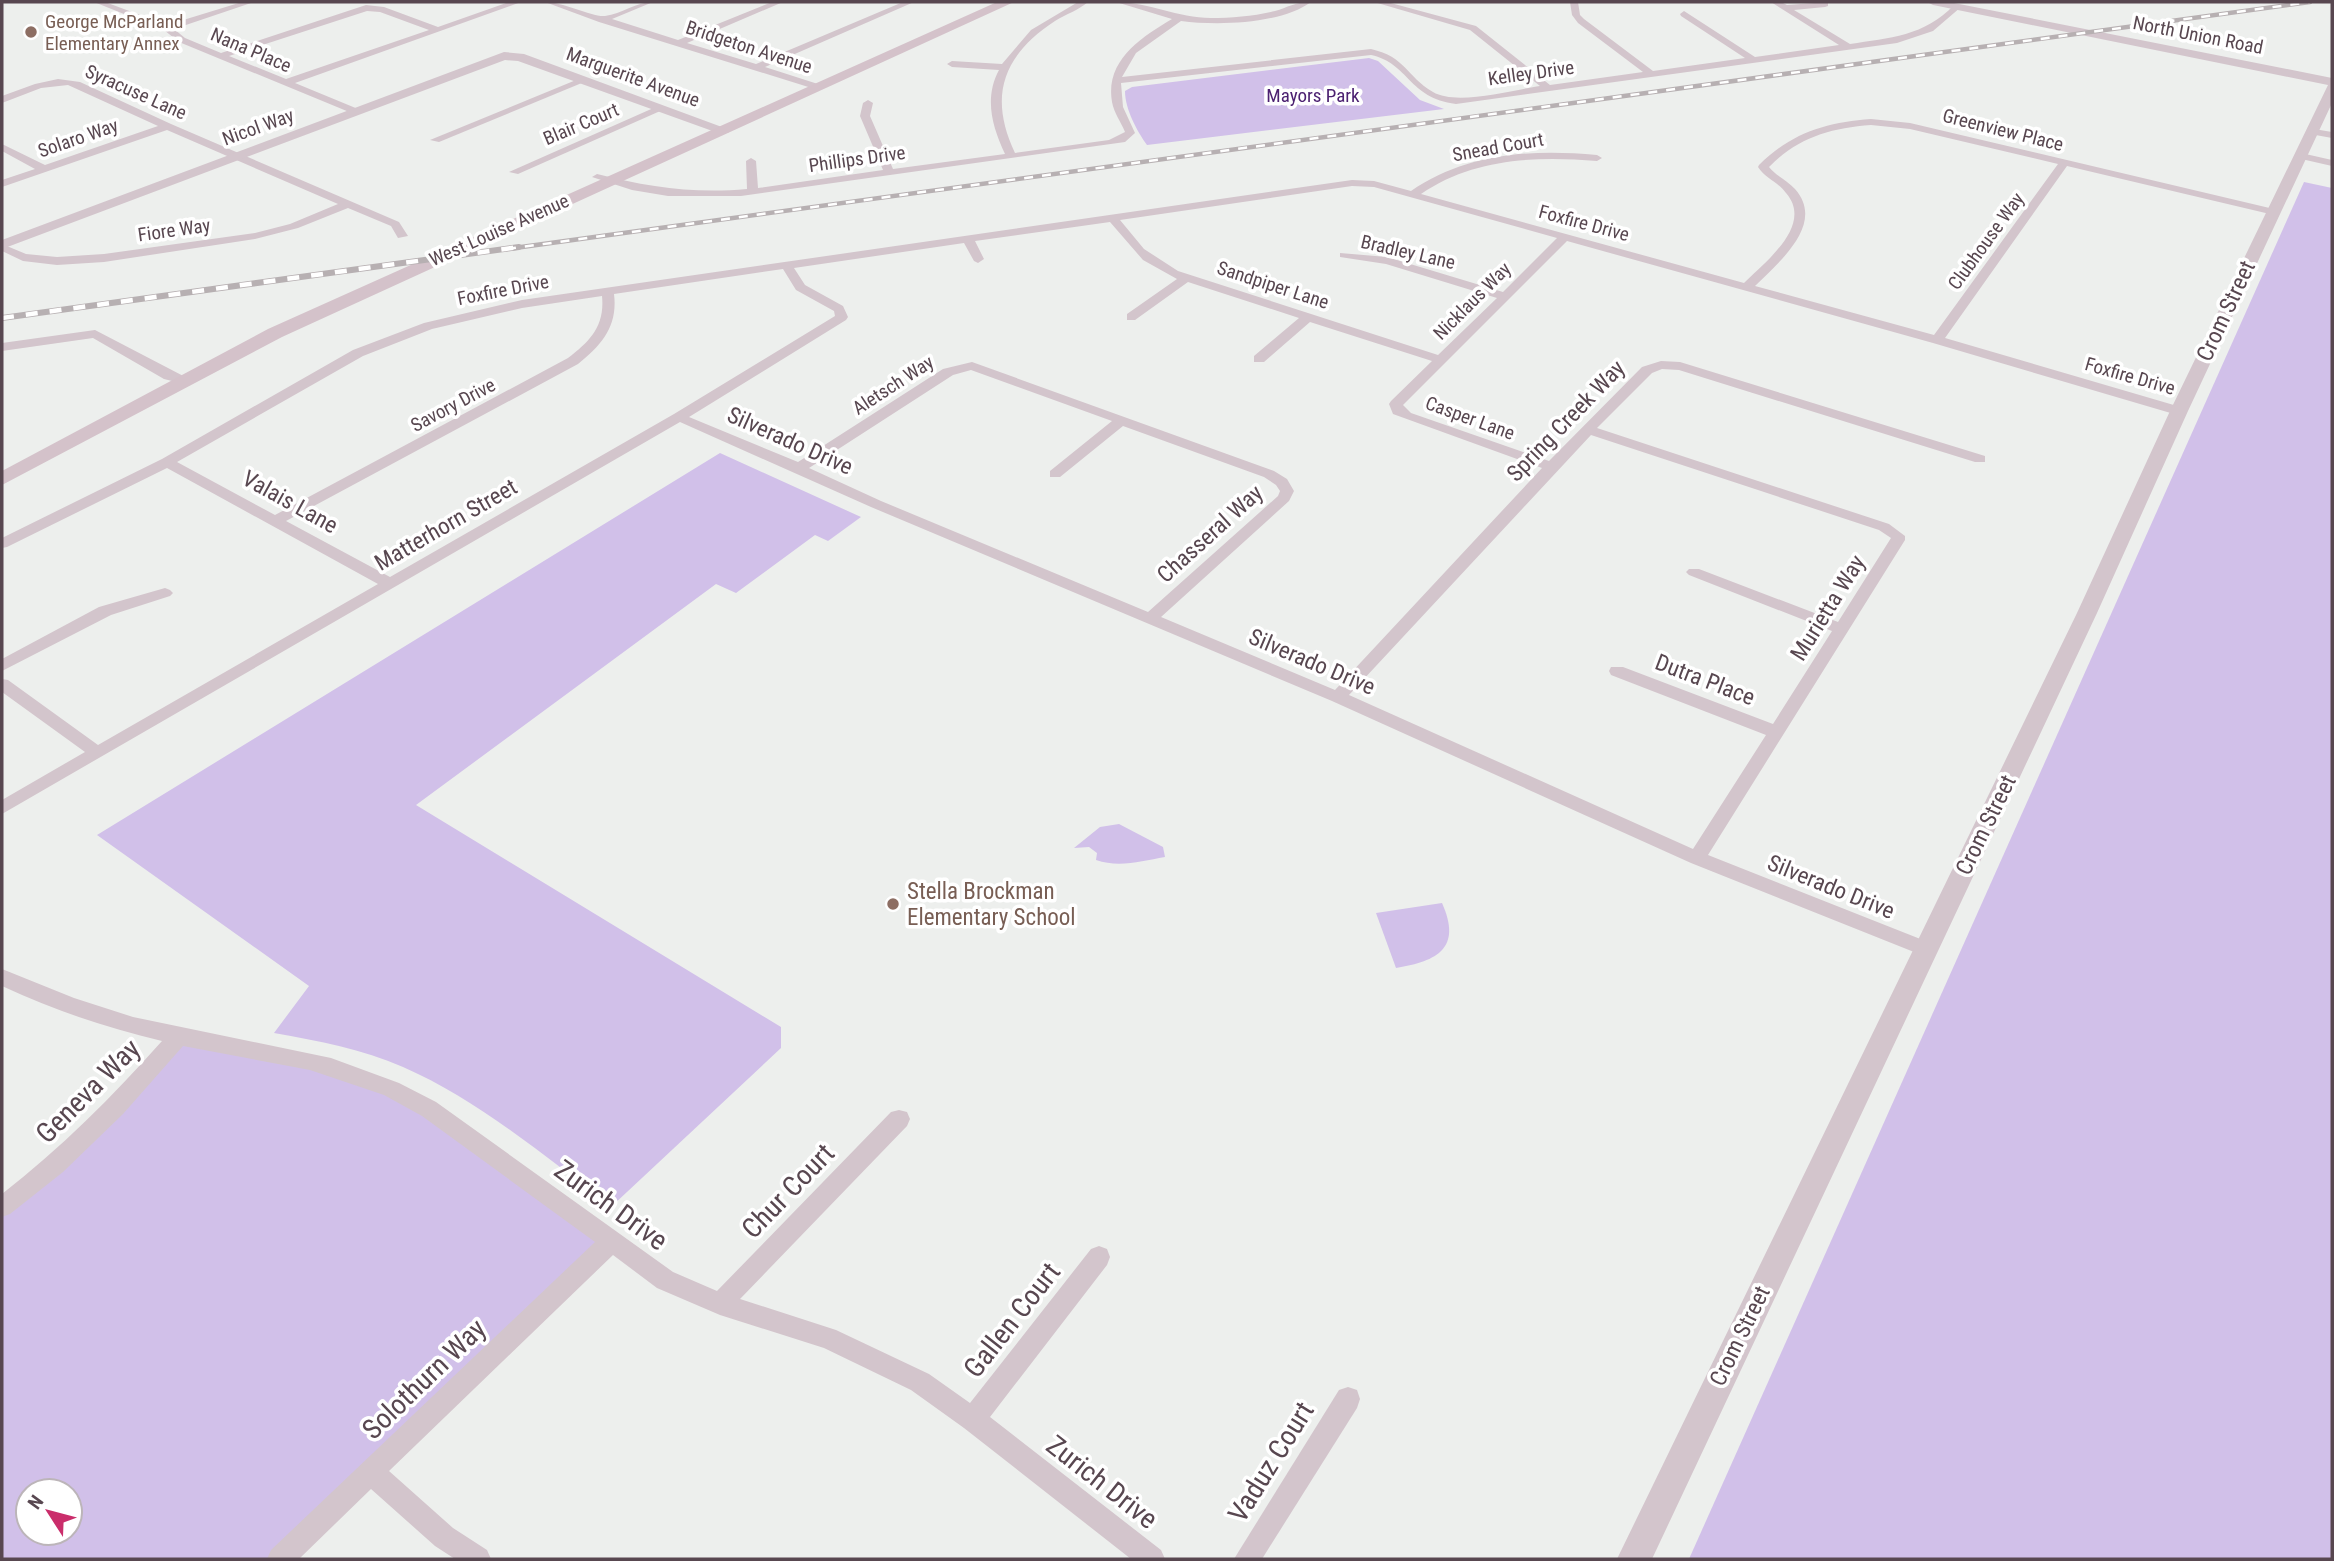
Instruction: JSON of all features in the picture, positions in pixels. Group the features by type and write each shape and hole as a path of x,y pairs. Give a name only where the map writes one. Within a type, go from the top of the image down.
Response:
{"main road":[{"name":"West Louise Avenue","path":"2,466 176,378 986,2"},
{"name":"West Louise Avenue","path":"811,85 1007,2"},
{"name":"West Louise Avenue","path":"2,479 71,444 176,378"}],"street":[{"path":"102,3 117,2"},
{"path":"167,28 250,2"},
{"path":"285,83 517,2"},
{"name":"Bridgeton Avenue","path":"549,2 811,85"},
{"path":"602,20 649,2"},
{"path":"678,43 779,2"},
{"path":"758,67 910,2"},
{"path":"1011,156 996,114 996,92 1003,67 1033,33 1084,2"},
{"path":"1120,2 1180,18 1258,17 1307,2"},
{"path":"1378,2 1473,28 1548,88"},
{"path":"1574,2 1576,15 1581,21 1650,73"},
{"path":"1775,2 1849,47"},
{"name":"North Union Road","path":"1933,2 1959,4 2332,82"},
{"name":"Nana Place","path":"102,3 167,28 183,40 354,111"},
{"path":"1786,8 1825,4"},
{"name":"Kelley Drive","path":"1116,81 1371,52 1390,57 1429,95 1437,99 1456,101 1912,37 1940,23 1959,4"},
{"path":"220,56 366,8 381,9 436,29"},
{"path":"1684,14 1754,60"},
{"path":"1116,81 1122,63 1136,47 1180,18"},
{"name":"Nicol Way","path":"2,246 236,155 504,56 529,60"},
{"name":"Marguerite Avenue","path":"529,60 717,128"},
{"path":"952,64 1003,67"},
{"path":"435,140 584,80"},
{"name":"Phillips Drive","path":"603,179 631,187 672,192 753,190 1121,140 1130,133 1116,101 1116,81"},
{"name":"Syracuse Lane","path":"2,100 50,82 77,83 167,126 395,224 402,236"},
{"name":"Crom Street","path":"1634,1559 2087,613 2179,411 2301,156 2323,134 2330,101"},
{"path":"868,103 865,116 889,173"},
{"name":"Blair Court","path":"514,172 662,108"},
{"name":"Greenview Place","path":"1746,288 1788,243 1800,225 1802,212 1796,197 1763,167 1792,141 1816,131 1870,122 1910,126 2274,212"},
{"name":"Solaro Way","path":"2,184 167,126"},
{"path":"2,147 44,169"},
{"name":"Snead Court","path":"1412,195 1440,176 1471,165 1550,154 1597,158"},
{"path":"2301,156 2332,163"},
{"path":"751,161 753,190"},
{"name":"Clubhouse Way","path":"1937,340 2064,163"},
{"name":"Foxfire Drive","path":"2,544 167,461 337,363 382,342 480,312 1352,183 1374,184 1937,340 2179,411"},
{"name":"Fiore Way","path":"2,246 23,257 46,260 104,258 255,236 295,226 347,204"},
{"name":"Sandpiper Lane","path":"1114,219 1131,245 1156,266 1440,360"},
{"name":"Nicklaus Way","path":"1406,392 1564,238"},
{"path":"968,240 978,259"},
{"name":"Bradley Lane","path":"1344,255 1387,261 1504,296"},
{"name":"Matterhorn Street","path":"2,808 831,327 842,317 839,309 800,288 787,266"},
{"path":"1131,317 1186,278"},
{"name":"Savory Drive","path":"277,520 573,361 602,334 611,309 608,292"},
{"path":"1259,359 1308,317"},
{"path":"2,346 94,334 176,378"},
{"name":"Spring Creek Way","path":"1338,697 1551,467 1647,370 1661,365 1680,366 1980,459"},
{"name":"Aletsch Way","path":"799,468 948,372 972,366 1122,420"},
{"name":"Casper Lane","path":"1406,392 1396,404 1398,411 1406,416 1551,467"},
{"name":"Silverado Drive","path":"679,417 799,468 876,505 1338,697 1697,858 1926,949"},
{"path":"1055,474 1122,420"},
{"name":"Chasseral Way","path":"1122,420 1269,474 1282,482 1287,491 1284,498 1150,619"},
{"name":"Murietta Way","path":"1590,430 1885,527 1898,536 1898,540 1697,858"},
{"name":"Valais Lane","path":"167,461 390,584"},
{"path":"1694,572 1842,629"},
{"path":"2,666 105,611 165,593"},
{"name":"Dutra Place","path":"1617,671 1776,732"},
{"path":"2,684 98,753"},
{"name":"Zurich Drive","path":"2,977 54,1001 179,1037 326,1065 407,1095 664,1280 720,1304 828,1338 920,1382 973,1419 1152,1559"},
{"name":"Geneva Way","path":"2,1207 55,1165 116,1108 179,1037"},
{"name":"Chur Court","path":"720,1304 899,1119"},
{"name":"Solothurn Way","path":"279,1559 610,1243"},
{"name":"Gallen Court","path":"973,1419 1099,1257"},
{"name":"Vaduz Court","path":"1247,1559 1348,1399"},
{"path":"370,1471 444,1537 478,1559"}],"green space":[{"name":"Mayors Park","path":"1369,58 1378,61 1420,100 1444,109 1147,145 1132,120 1127,105 1125,91 1132,87"},
{"path":"2304,182 2332,188 2332,1559 1689,1559"},
{"path":"720,453 861,517 828,541 815,535 736,593 716,584 416,805 781,1027 781,1048 612,1206 511,1131 431,1080 356,1050 274,1033 309,986 97,835"},
{"path":"1119,824 1163,847 1165,857 1113,863 1096,860 1097,853 1089,847 1074,848 1100,827"},
{"path":"1442,903 1449,931 1442,950 1424,961 1396,968 1376,913"},
{"path":"179,1037 267,1052 407,1095 610,1243 280,1559 2,1559 2,1207 55,1165"}],"railway":[{"path":"507,249 2310,2"},
{"path":"2,318 519,247"}],"place":[{"name":"George McParland Elementary Annex","path":"31,32"},
{"name":"Stella Brockman Elementary School","path":"893,904"}]}
